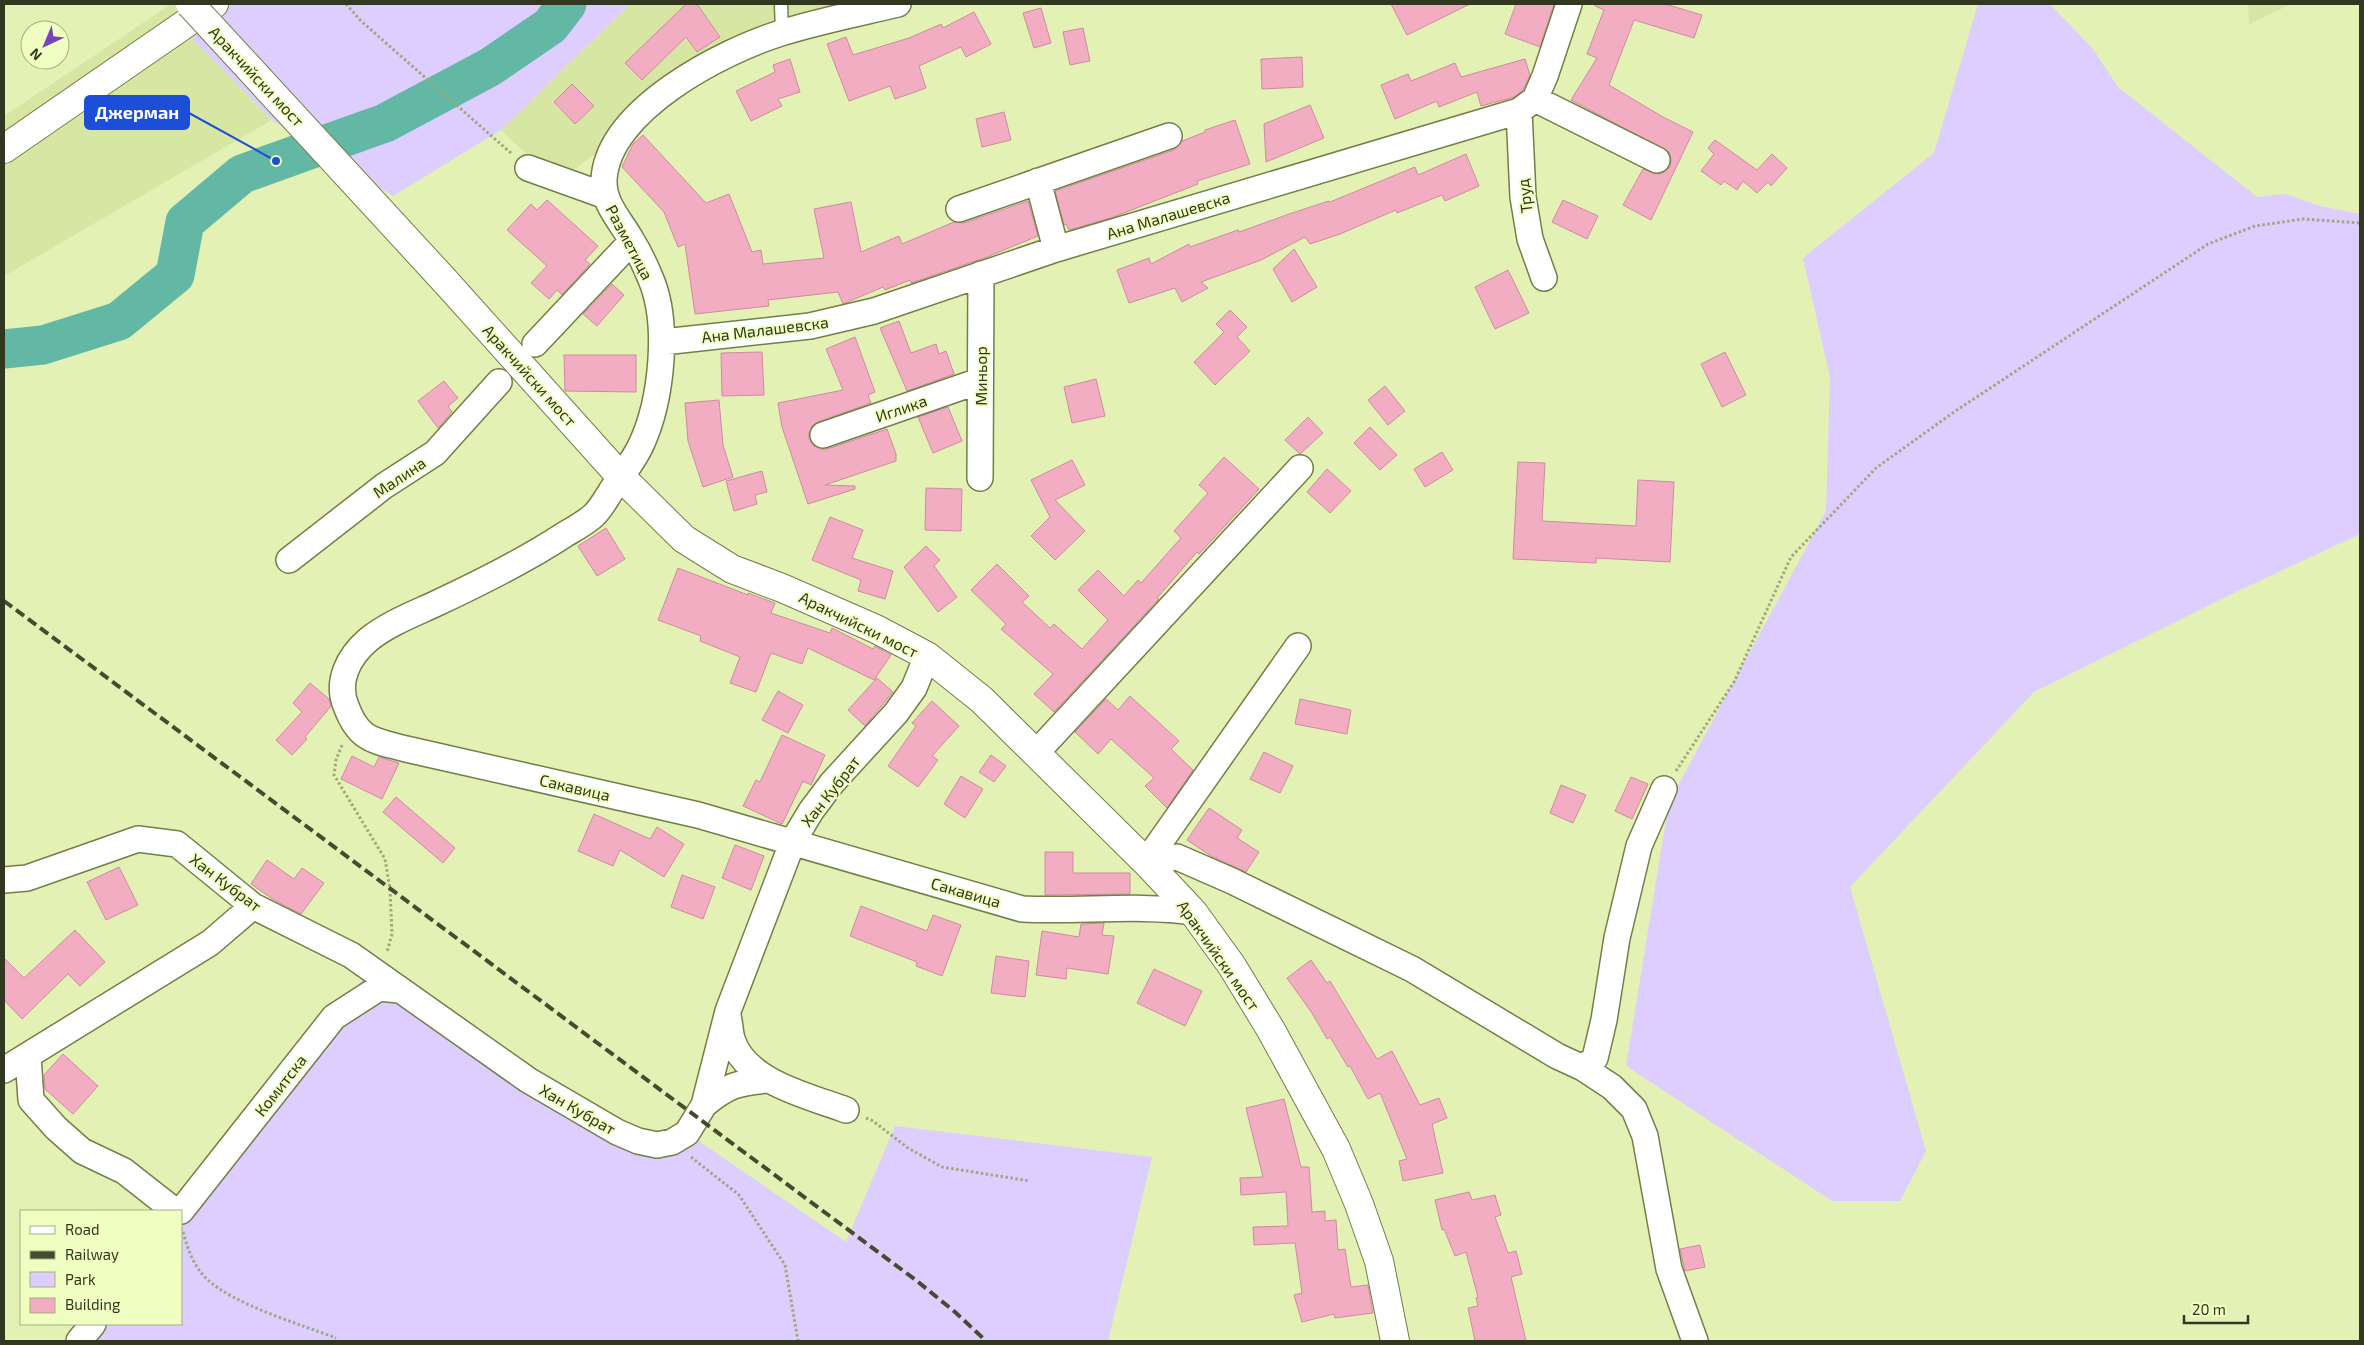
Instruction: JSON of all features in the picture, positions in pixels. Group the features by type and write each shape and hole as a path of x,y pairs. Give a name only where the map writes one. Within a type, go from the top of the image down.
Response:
{"main road":[{"name":"Аракчийски мост","path":"190,4 446,281 621,476 684,539 732,569 782,588 876,629 926,656 982,700 1146,862 1193,912 1232,966 1271,1030 1336,1149 1359,1204 1379,1261 1395,1341"},
{"path":"4,150 214,4"}],"street":[{"name":"Разметица","path":"621,476 636,455 649,424 663,342 660,304 651,279 606,196 604,181 612,150 627,125 655,100 709,65 747,46 782,33 898,4"},
{"name":"Труд","path":"1544,278 1530,239 1524,197 1527,105 1545,76 1569,4"},
{"path":"1527,105 1657,160"},
{"name":"Ана Малашевска","path":"663,342 810,326 874,312 1056,249 1527,105"},
{"path":"959,208 1169,136"},
{"path":"528,168 606,196"},
{"path":"1038,181 1056,249"},
{"path":"535,344 632,241"},
{"name":"Миньор","path":"980,478 981,274"},
{"name":"Иглика","path":"823,435 979,381"},
{"name":"Малина","path":"289,560 384,486 435,453 499,382"},
{"path":"1036,753 1300,468"},
{"name":"Сакавица","path":"621,476 594,516 496,575 403,619 368,640 351,658 342,680 343,700 352,721 367,738 406,749 698,814 1022,909 1058,911 1173,909 1193,912"},
{"path":"1146,862 1298,646"},
{"name":"Хан Кубрат","path":"4,880 26,878 138,840 177,844 254,906 351,955 528,1080 617,1132 638,1141 657,1145 672,1142 687,1133 704,1105 728,1011 793,842 811,811 832,783 896,713 914,688 926,656"},
{"path":"1583,1068 1595,1058 1604,1020 1616,938 1639,846 1664,789"},
{"path":"1146,862 1177,857 1232,882 1412,969 1557,1056 1583,1068 1612,1087 1634,1109 1645,1136 1669,1269 1695,1341"},
{"path":"4,1070 210,943 254,906"},
{"name":"Комитска","path":"182,1210 334,1017 390,983"},
{"path":"728,1011 732,1040 746,1063 768,1080 846,1110"},
{"path":"28,1056 31,1100 56,1128 82,1152 124,1171 174,1210"},
{"path":"704,1105 724,1088 742,1083 768,1080"},
{"path":"79,1341 92,1325"}],"lane":[{"path":"781,4 782,33"}],"path":[{"path":"346,4 361,21 528,168"},
{"path":"1664,789 1734,682 1790,557 1876,468 1954,412 2208,244 2265,224 2303,219 2360,223"},
{"path":"352,721 336,760 334,775 385,859 390,889 392,934 390,983"},
{"path":"846,1110 873,1121 908,1148 942,1167 1030,1181"},
{"path":"672,1142 739,1195 785,1265 798,1341"},
{"path":"182,1228 189,1254 206,1279 235,1298 336,1338"}],"shaded area":[{"path":"171,4 214,4 180,27 272,120 4,276 4,116"},
{"path":"630,4 898,4 782,33 627,125 591,157 573,170 538,165 501,130"},
{"path":"2248,4 2292,4 2249,24"}],"green space":[{"path":"214,4 630,4 501,130 393,196 272,120 180,27"},
{"path":"1978,4 2050,4 2093,49 2118,87 2257,197 2285,194 2320,206 2360,214 2360,534 2238,591 2034,692 1850,887 1926,1151 1900,1201 1832,1201 1626,1066 1669,802 1826,511 1830,377 1803,258 1934,153"},
{"path":"370,969 617,1132 687,1133 846,1242 895,1126 1152,1157 1108,1341 90,1341 102,1325 182,1325 182,1219"}],"building":[{"path":"686,4 697,4 720,37 697,52 686,37 642,80 625,63"},
{"path":"1391,4 1470,4 1407,35"},
{"path":"1516,4 1554,4 1540,47 1505,34"},
{"path":"1595,4 1665,4 1702,15 1694,38 1634,20 1609,85 1663,117 1693,132 1651,220 1623,205 1643,169 1658,174 1670,167 1671,159 1669,152 1571,100 1597,58 1587,54 1604,10 1595,6"},
{"path":"1041,8 1051,43 1034,48 1023,13"},
{"path":"974,12 991,44 966,57 961,47 919,66 926,88 895,99 890,86 849,101 827,44 846,37 853,55 909,38 941,24 943,28"},
{"path":"1083,28 1090,61 1070,65 1063,32"},
{"path":"1302,57 1303,87 1262,89 1261,59"},
{"path":"790,59 800,92 778,99 782,106 751,121 736,91 775,72 773,65"},
{"path":"1525,59 1530,75 1523,90 1514,97 1481,106 1477,92 1439,107 1437,101 1395,119 1381,85 1408,74 1411,81 1455,63 1461,77"},
{"path":"572,84 594,106 575,124 554,102"},
{"path":"1310,105 1324,138 1266,162 1264,124"},
{"path":"1004,112 1011,140 982,147 976,119"},
{"path":"1235,120 1250,164 1197,181 1198,184 1111,218 1069,230 1066,224 1064,225 1055,191 1174,150 1182,141 1205,132 1205,130"},
{"path":"643,135 706,203 729,194 752,252 761,250 763,264 824,258 814,209 851,202 861,252 899,236 902,244 954,222 964,223 1028,201 1038,236 987,257 911,283 910,280 885,290 883,287 843,304 838,292 768,300 769,306 695,314 685,244 678,247 664,212 622,167 633,144"},
{"path":"1715,140 1757,170 1772,154 1787,168 1771,186 1768,182 1757,193 1743,181 1737,190 1724,181 1721,185 1701,171 1714,154 1708,148"},
{"path":"1466,154 1479,186 1445,201 1442,195 1397,213 1396,210 1340,234 1310,244 1305,237 1261,260 1201,282 1208,288 1182,302 1175,288 1129,303 1117,270 1149,258 1151,264 1189,244 1190,247 1330,202 1415,167 1418,175"},
{"path":"547,200 598,246 585,260 590,264 562,295 557,290 549,299 531,283 547,266 507,230 531,204 537,210"},
{"path":"1563,200 1598,216 1587,239 1552,222"},
{"path":"1294,249 1317,287 1292,302 1273,269"},
{"path":"1508,270 1529,313 1495,329 1475,287"},
{"path":"612,284 624,295 597,326 583,314"},
{"path":"1230,310 1247,327 1237,337 1250,351 1215,385 1194,362 1224,332 1216,324"},
{"path":"899,321 911,353 936,344 939,354 946,351 954,374 907,391 880,328"},
{"path":"855,337 875,392 868,395 871,403 818,422 812,426 809,439 814,446 827,449 887,429 896,454 896,461 825,485 855,486 855,489 808,504 782,427 778,403 843,390 826,349"},
{"path":"762,352 764,395 722,396 721,353"},
{"path":"1725,352 1746,395 1722,407 1701,364"},
{"path":"564,355 636,355 636,392 565,391"},
{"path":"1096,379 1105,416 1072,423 1064,387"},
{"path":"444,381 458,398 448,406 452,412 438,428 418,401"},
{"path":"1385,386 1405,411 1388,425 1368,400"},
{"path":"719,400 723,445 733,477 703,487 688,441 685,403"},
{"path":"948,407 962,441 933,453 918,417"},
{"path":"1308,417 1323,433 1300,454 1285,440"},
{"path":"1370,427 1397,455 1380,470 1354,443"},
{"path":"1442,452 1453,470 1425,487 1414,469"},
{"path":"1224,457 1259,489 1199,554 1197,552 1157,598 1159,599 1054,712 1034,694 1053,674 1001,629 1006,624 971,590 997,564 1029,596 1022,602 1050,628 1054,624 1082,649 1108,620 1078,590 1098,570 1124,596 1138,580 1141,583 1181,538 1174,531 1208,493 1199,485"},
{"path":"1072,460 1085,485 1055,500 1085,531 1055,560 1031,536 1050,517 1031,480"},
{"path":"1518,462 1545,463 1542,521 1636,526 1638,480 1674,482 1670,562 1596,558 1596,563 1513,559"},
{"path":"1327,469 1351,491 1330,513 1307,492"},
{"path":"762,471 767,492 755,495 757,504 734,511 726,481"},
{"path":"926,488 962,489 961,531 925,530"},
{"path":"830,517 863,530 852,558 893,571 885,599 858,591 861,580 812,560"},
{"path":"606,528 625,559 597,576 578,546"},
{"path":"926,546 940,560 934,566 957,597 938,612 904,567"},
{"path":"678,568 748,595 748,593 775,603 771,613 830,633 832,628 873,649 875,646 891,655 874,680 808,648 802,664 771,653 756,692 730,683 740,657 700,641 701,636 658,620"},
{"path":"877,678 893,692 865,726 848,710"},
{"path":"310,683 329,699 331,706 305,737 307,739 292,755 276,740 302,712 293,703"},
{"path":"778,691 803,705 788,733 762,720"},
{"path":"1130,696 1179,741 1171,749 1193,770 1167,808 1145,786 1154,778 1111,739 1098,754 1075,732 1106,699 1118,710"},
{"path":"1300,699 1351,710 1347,734 1295,724"},
{"path":"932,701 959,726 932,756 938,760 918,787 888,766 916,726 912,723"},
{"path":"782,735 825,755 811,785 803,781 782,824 743,806 756,780 760,782"},
{"path":"1264,752 1293,766 1280,793 1250,779"},
{"path":"991,755 1006,766 994,782 979,772"},
{"path":"352,756 374,767 379,757 399,763 382,799 341,779"},
{"path":"961,776 983,789 965,818 944,804"},
{"path":"1631,777 1648,784 1632,819 1615,811"},
{"path":"1561,785 1586,795 1573,823 1550,813"},
{"path":"396,797 455,848 443,863 383,812"},
{"path":"1209,808 1242,830 1237,838 1259,852 1246,872 1211,856 1187,840"},
{"path":"594,814 650,839 657,827 684,844 664,877 620,850 613,866 578,851"},
{"path":"735,845 764,856 751,890 722,878"},
{"path":"1045,852 1073,852 1073,873 1130,873 1130,894 1045,895"},
{"path":"267,860 294,879 302,868 324,883 301,914 274,900 251,884"},
{"path":"119,867 138,905 106,920 87,882"},
{"path":"682,875 715,887 703,919 671,907"},
{"path":"861,906 927,931 933,915 961,925 942,976 916,966 917,962 850,936"},
{"path":"1104,923 1102,935 1114,936 1108,974 1067,968 1066,979 1036,975 1042,931 1079,937 1081,924"},
{"path":"75,930 105,962 80,986 68,974 22,1019 4,1000 4,958 24,978"},
{"path":"996,956 1029,961 1025,997 991,993"},
{"path":"1311,960 1327,983 1330,981 1377,1059 1392,1051 1420,1105 1439,1098 1447,1118 1432,1124 1443,1173 1403,1181 1399,1161 1407,1159 1380,1093 1368,1099 1350,1066 1348,1067 1330,1037 1327,1039 1312,1013 1287,978"},
{"path":"1154,969 1202,991 1185,1026 1137,1003"},
{"path":"63,1054 98,1086 73,1114 45,1089 44,1075"},
{"path":"1284,1099 1301,1167 1309,1167 1312,1212 1325,1211 1325,1221 1336,1220 1338,1250 1345,1249 1351,1287 1368,1285 1373,1313 1335,1318 1334,1314 1302,1322 1294,1295 1302,1293 1295,1243 1254,1245 1253,1227 1288,1226 1286,1192 1241,1195 1240,1178 1263,1177 1246,1108"},
{"path":"1469,1192 1472,1200 1495,1195 1501,1215 1495,1217 1508,1253 1516,1251 1522,1274 1511,1277 1526,1341 1475,1341 1468,1308 1478,1306 1476,1298 1478,1297 1466,1252 1455,1256 1444,1229 1442,1230 1435,1200"},
{"path":"1700,1245 1705,1267 1685,1271 1680,1249"}],"waterway":[{"path":"4,349 43,345 119,321 175,275 185,222 242,174 385,123 490,67 550,26 567,4"}],"railway":[{"path":"4,601 917,1281 955,1312 986,1341"}],"place":[{"name":"Джерман","path":"276,161"}]}
